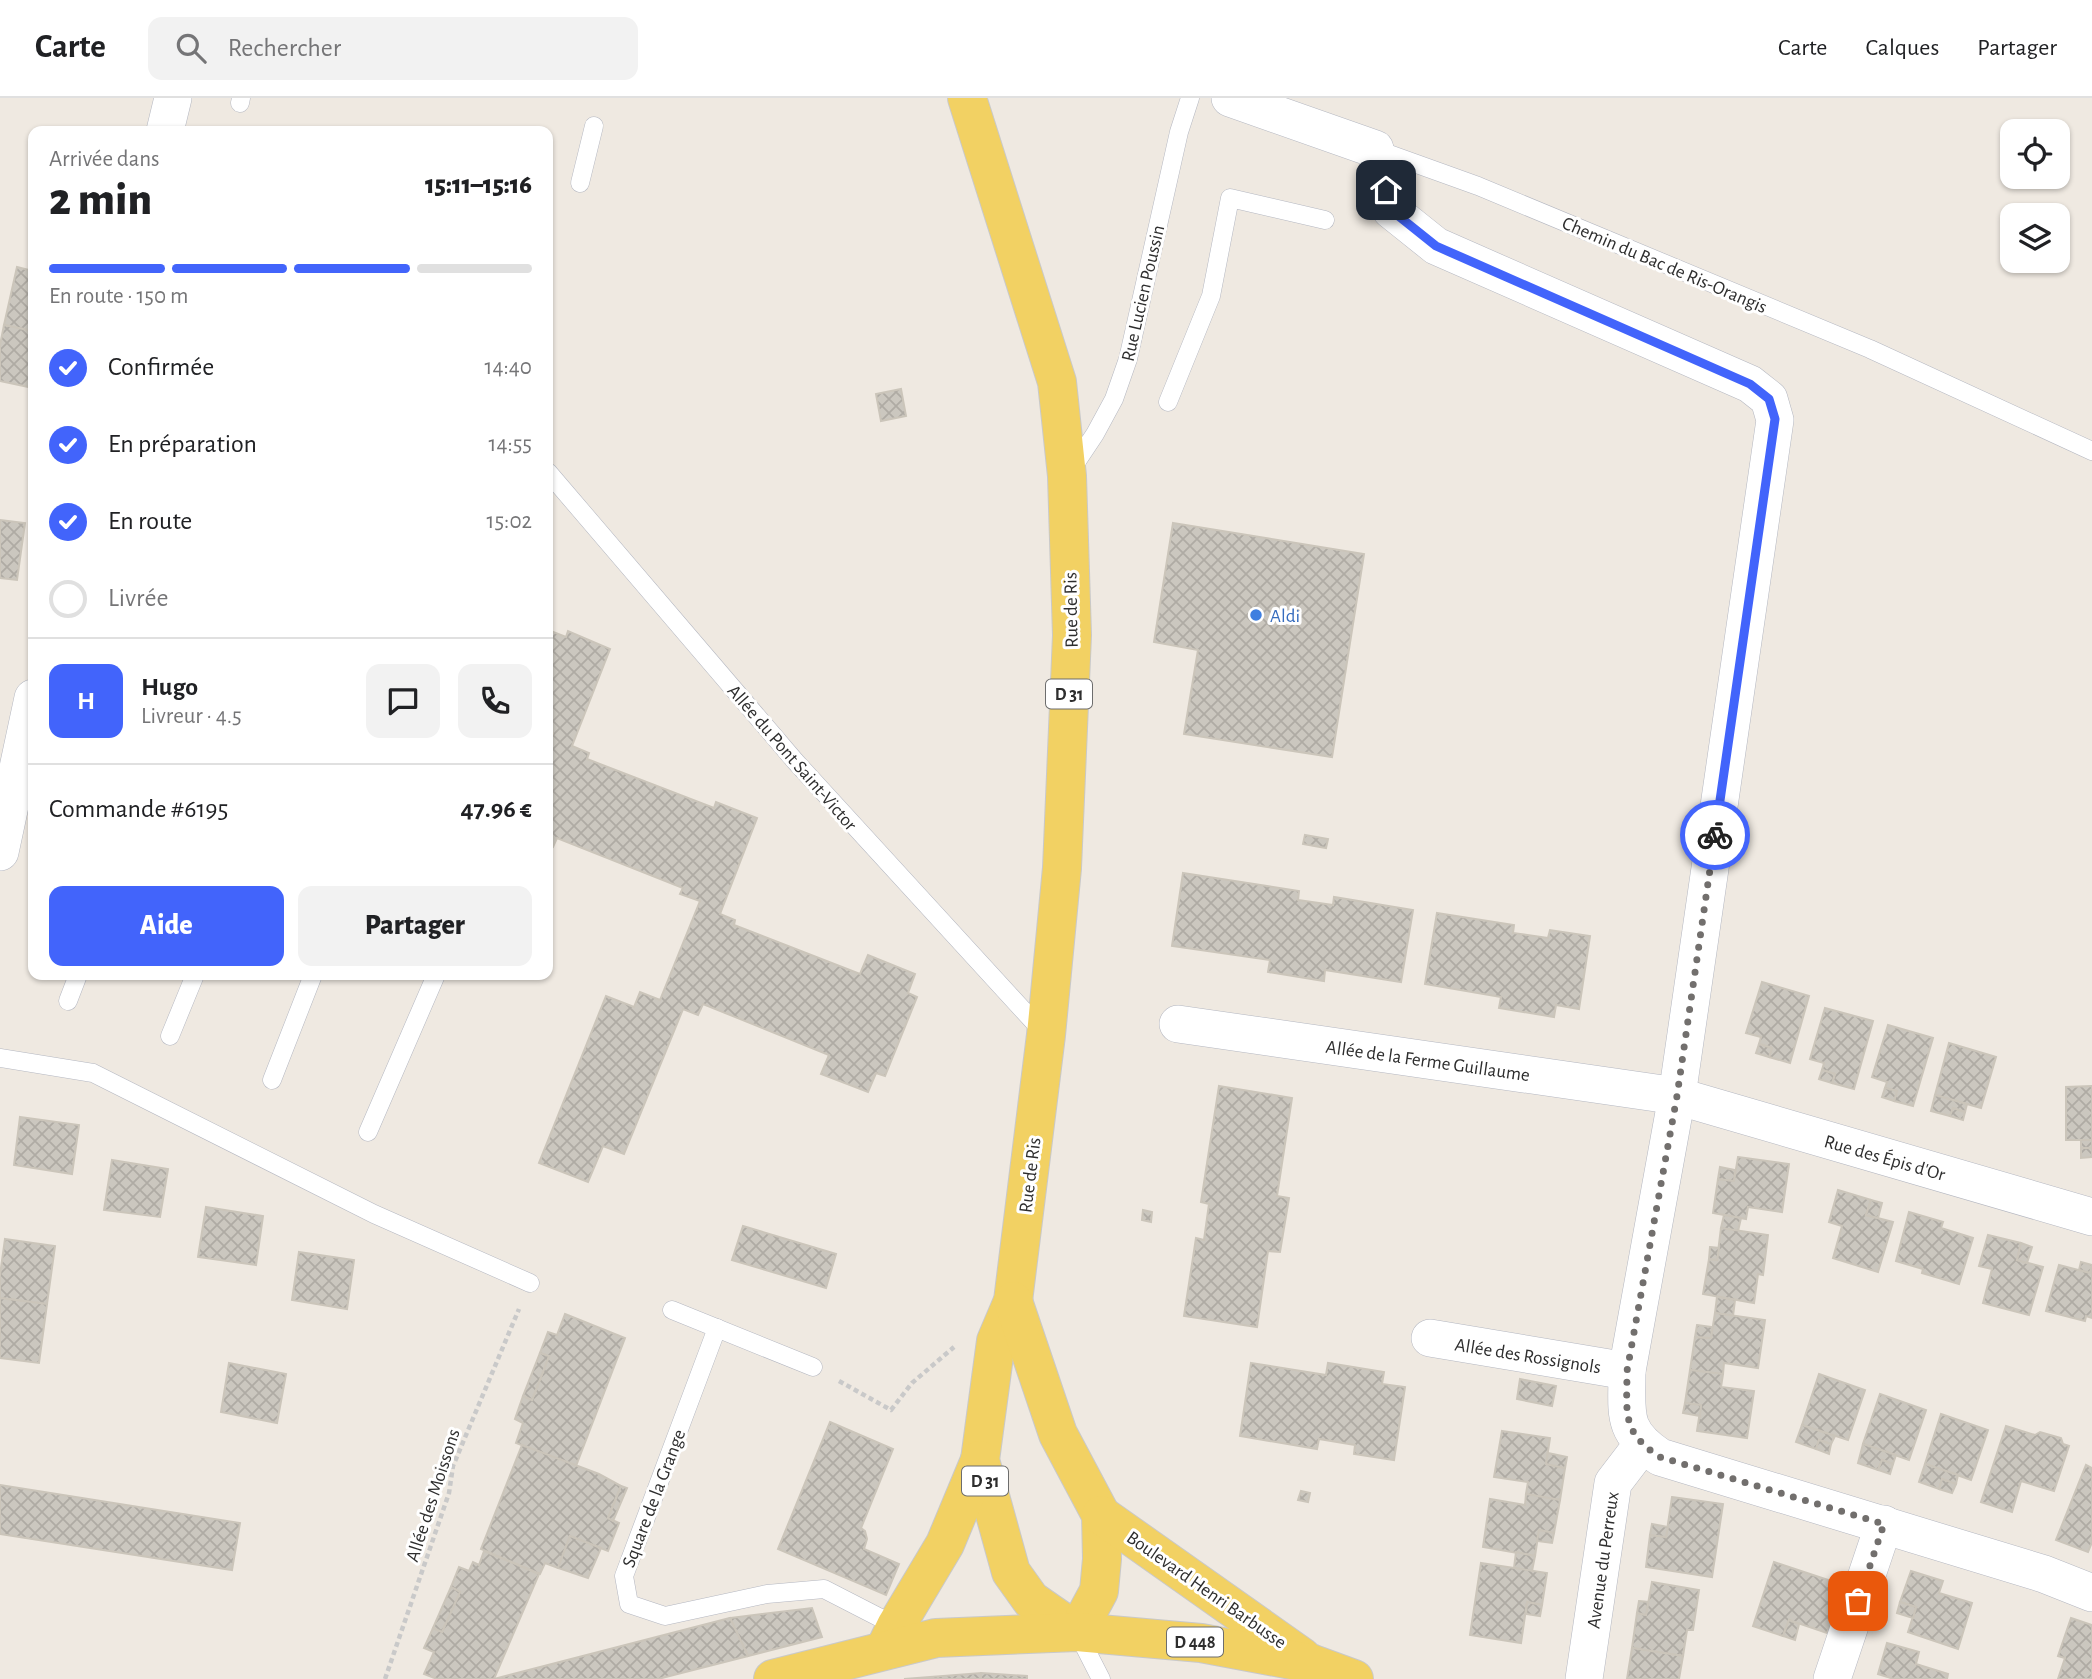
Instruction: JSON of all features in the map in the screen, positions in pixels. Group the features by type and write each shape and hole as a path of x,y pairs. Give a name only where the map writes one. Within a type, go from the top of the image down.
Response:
{"main road":[{"name":"Rue de Ris","path":"890,1638 945,1544 980,1460 996,1341 1013,1301 1046,1035 1062,868 1072,635 1067,476 1057,382 967,98"},
{"name":"Rue de Ris","path":"980,1460 1010,1572 1031,1600 1077,1632 1099,1591 1102,1559 1101,1515 1058,1434 1013,1301"},
{"name":"Boulevard Henri Barbusse","path":"1101,1515 1312,1664"},
{"name":"Boulevard Henri Barbusse","path":"1077,1632 1201,1643 1312,1664 1354,1679"},
{"name":"D 448","path":"773,1679 890,1638 1077,1632"}],"street":[{"path":"166,126 173,98"},
{"name":"Chemin du Bac de Ris-Orangis","path":"1230,98 1375,149"},
{"path":"1375,149 1391,210 1436,246 1750,384 1769,399 1775,419 1677,1096 1627,1371 1627,1415 1633,1433 1642,1445 1660,1457 2044,1574 2092,1593"},
{"path":"0,852 28,726"},
{"name":"Allée de la Ferme Guillaume","path":"1178,1024 1677,1096"},
{"name":"Rue des Épis d'Or","path":"1677,1096 2092,1217"},
{"name":"Allée des Rossignols","path":"1430,1338 1627,1371"},
{"name":"Avenue du Perreux","path":"1584,1679 1613,1483 1642,1445"},
{"path":"1832,1679 1884,1524"}],"lane":[{"name":"Rue Lucien Poussin","path":"1067,476 1096,434 1114,398 1128,359 1179,132 1190,98"},
{"path":"580,183 594,126"},
{"name":"Chemin du Bac de Ris-Orangis","path":"1375,149 1478,186 1870,349 2092,451"},
{"path":"1168,402 1211,296 1230,198 1325,220"},
{"name":"Allée du Pont Saint-Victor","path":"553,478 795,761 1046,1035"},
{"path":"68,1001 76,980"},
{"path":"170,1037 193,980"},
{"path":"272,1080 311,980"},
{"path":"368,1132 434,980"},
{"path":"0,1058 93,1073 374,1214 530,1283"},
{"path":"672,1310 813,1367"},
{"name":"Square de la Grange","path":"717,1328 624,1576 628,1604 665,1616 767,1594 824,1589 890,1638"},
{"path":"1077,1632 1101,1679"}],"path":[{"name":"Allée des Moissons","path":"385,1679 449,1493 453,1466 530,1283"},
{"path":"813,1367 891,1409 912,1383 953,1347 996,1341"}],"building":[{"path":"17,267 28,270 28,330 4,325"},
{"path":"4,325 28,330 28,387 0,381 0,345"},
{"path":"901,389 906,416 881,421 876,394"},
{"path":"0,520 25,523 17,580 0,578"},
{"name":"Aldi","path":"1173,523 1364,554 1332,757 1184,734 1198,650 1154,642"},
{"path":"568,631 610,649 572,746 589,753 587,759 714,808 716,802 757,818 720,914 735,920 734,925 860,974 868,955 915,974 908,993 917,997 885,1076 876,1073 868,1092 821,1074 829,1055 703,1004 698,1015 683,1009 624,1154 603,1146 588,1182 539,1163 606,996 634,1007 640,992 660,1000 700,901 680,894 683,888 557,838 553,847 553,632 566,637"},
{"path":"1305,835 1328,839 1326,848 1303,844"},
{"path":"1183,873 1299,891 1298,900 1333,905 1334,897 1413,910 1401,982 1325,970 1324,981 1268,972 1270,960 1172,946"},
{"path":"1437,913 1514,925 1513,933 1548,938 1550,930 1590,936 1579,1009 1556,1005 1554,1017 1499,1008 1501,997 1425,984"},
{"path":"1762,982 1809,996 1790,1063 1769,1057 1772,1048 1759,1044 1761,1037 1746,1033"},
{"path":"1825,1008 1873,1021 1854,1089 1832,1083 1835,1074 1822,1070 1824,1063 1810,1059"},
{"path":"1888,1025 1933,1038 1913,1106 1894,1101 1897,1091 1885,1088 1887,1082 1872,1077"},
{"path":"1949,1043 1996,1057 1981,1108 1935,1095"},
{"path":"1759,1044 1772,1048 1769,1057 1756,1053"},
{"path":"1822,1070 1835,1074 1832,1083 1819,1079"},
{"path":"1219,1086 1292,1098 1277,1196 1289,1198 1280,1252 1268,1251 1257,1327 1184,1316 1196,1238 1204,1240 1209,1204 1201,1202"},
{"path":"2092,1086 2092,1140 2066,1140 2066,1087"},
{"path":"1885,1088 1897,1091 1894,1101 1882,1097"},
{"path":"1935,1095 1967,1104 1965,1112 1953,1108 1950,1116 1931,1111"},
{"path":"1953,1108 1965,1112 1963,1120 1950,1116"},
{"path":"20,1117 79,1125 72,1174 14,1165"},
{"path":"2081,1140 2092,1140 2092,1148 2081,1148"},
{"path":"2081,1148 2092,1148 2092,1157 2081,1158"},
{"path":"1738,1157 1789,1164 1782,1212 1748,1207 1746,1219 1713,1213 1718,1179 1734,1181"},
{"path":"112,1160 168,1169 160,1217 104,1210"},
{"path":"1720,1167 1735,1170 1734,1181 1718,1179"},
{"path":"1838,1190 1871,1200 1866,1215 1893,1222 1878,1272 1833,1258 1842,1226 1829,1222"},
{"path":"1871,1200 1882,1203 1878,1218 1866,1215"},
{"path":"206,1207 263,1216 256,1265 198,1257"},
{"path":"1143,1210 1152,1212 1151,1222 1142,1220"},
{"path":"1909,1212 1943,1222 1941,1228 1973,1238 1959,1284 1922,1273 1923,1269 1896,1261"},
{"path":"1724,1215 1741,1218 1738,1231 1721,1228"},
{"path":"743,1226 836,1254 826,1288 732,1260"},
{"path":"1721,1228 1768,1235 1763,1275 1758,1274 1754,1303 1703,1294 1709,1259 1717,1260"},
{"path":"1988,1235 2021,1243 2017,1260 2043,1267 2029,1315 1983,1303 1992,1269 1979,1266"},
{"path":"5,1239 55,1246 47,1304 0,1298"},
{"path":"2021,1243 2032,1247 2027,1263 2017,1260"},
{"path":"1710,1247 1719,1248 1717,1260 1709,1259"},
{"path":"299,1252 354,1260 347,1309 292,1300"},
{"path":"2081,1262 2092,1265 2090,1273 2079,1270"},
{"path":"2059,1265 2090,1273 2092,1267 2092,1318 2086,1316 2085,1321 2046,1311"},
{"path":"1717,1297 1735,1300 1733,1316 1715,1313"},
{"path":"0,1298 47,1304 39,1363 0,1358"},
{"path":"1715,1313 1765,1320 1758,1368 1724,1363 1723,1374 1690,1370 1695,1337 1711,1338"},
{"path":"565,1314 625,1338 576,1466 516,1443 523,1423 515,1419 523,1396 532,1400 549,1356 540,1353 548,1332 557,1335"},
{"path":"1697,1325 1712,1327 1711,1338 1695,1337"},
{"path":"540,1353 549,1356 532,1400 523,1396"},
{"path":"229,1363 286,1374 277,1423 221,1412"},
{"path":"1251,1363 1326,1375 1328,1363 1384,1372 1382,1384 1405,1387 1394,1460 1354,1454 1355,1445 1319,1439 1317,1449 1240,1436"},
{"path":"1690,1370 1723,1374 1721,1387 1754,1391 1747,1438 1697,1431 1701,1405 1685,1403"},
{"path":"1819,1374 1865,1390 1848,1440 1802,1425"},
{"path":"1520,1379 1556,1386 1552,1406 1517,1399"},
{"path":"1880,1394 1926,1410 1909,1460 1863,1444"},
{"path":"1685,1403 1701,1405 1700,1416 1683,1413"},
{"path":"1941,1414 1988,1430 1971,1480 1925,1464"},
{"path":"830,1422 893,1449 861,1528 867,1539 864,1549 899,1564 886,1595 778,1549"},
{"path":"1802,1425 1835,1436 1831,1444 1819,1440 1816,1449 1796,1442"},
{"path":"2006,1426 2035,1435 2040,1432 2061,1438 2063,1444 2069,1446 2054,1491 2021,1481 2012,1512 1981,1502"},
{"path":"1502,1431 1550,1438 1546,1464 1565,1468 1560,1500 1526,1494 1528,1482 1494,1477"},
{"path":"1819,1440 1831,1444 1829,1454 1816,1449"},
{"path":"1863,1444 1896,1455 1893,1464 1882,1460 1878,1470 1858,1463"},
{"path":"522,1445 599,1474 621,1486 608,1518 619,1523 608,1551 570,1536 558,1568 545,1563 540,1574 481,1549"},
{"path":"1548,1453 1567,1457 1565,1468 1546,1464"},
{"path":"1882,1460 1893,1464 1890,1474 1878,1470"},
{"path":"1925,1464 1958,1475 1956,1484 1942,1479 1939,1489 1919,1482"},
{"path":"2086,1465 2092,1468 2092,1542 2088,1552 2056,1540"},
{"path":"1942,1479 1956,1484 1952,1493 1939,1489"},
{"path":"0,1485 240,1523 232,1570 0,1534"},
{"path":"621,1486 627,1488 613,1521 608,1518"},
{"path":"1301,1491 1310,1493 1308,1502 1298,1500"},
{"path":"1526,1494 1560,1500 1554,1533 1539,1530 1535,1556 1483,1547 1490,1499 1525,1505"},
{"path":"1672,1497 1723,1504 1712,1577 1646,1567 1650,1535 1666,1537"},
{"path":"1652,1524 1668,1527 1666,1537 1650,1535"},
{"path":"1539,1530 1554,1533 1552,1543 1537,1541"},
{"path":"570,1536 601,1548 588,1578 558,1568"},
{"path":"484,1551 539,1574 494,1679 437,1679 424,1674 434,1652 424,1648 433,1628 442,1632 460,1592 451,1587 459,1567 469,1571 473,1562 479,1565"},
{"path":"1516,1552 1535,1556 1532,1571 1514,1568"},
{"path":"1774,1562 1843,1585 1827,1633 1789,1620 1783,1636 1753,1626"},
{"path":"1481,1563 1547,1573 1542,1605 1527,1602 1521,1643 1470,1635"},
{"path":"1911,1571 1943,1581 1939,1593 1972,1603 1958,1649 1908,1632 1916,1607 1900,1602"},
{"path":"1652,1582 1699,1590 1693,1630 1687,1630 1683,1656 1632,1648 1637,1613 1646,1615"},
{"path":"451,1587 460,1592 442,1632 433,1628"},
{"path":"1639,1601 1648,1602 1646,1615 1637,1613"},
{"path":"1527,1602 1542,1605 1540,1616 1526,1614"},
{"path":"1900,1602 1916,1607 1913,1618 1897,1613"},
{"path":"812,1608 822,1637 748,1656 730,1618"},
{"path":"730,1618 748,1656 658,1679 494,1679"},
{"path":"2071,1618 2092,1625 2092,1679 2058,1679 2065,1658 2058,1656"},
{"path":"1789,1620 1799,1624 1795,1640 1783,1636"},
{"path":"1887,1643 1919,1652 1916,1664 1948,1674 1947,1679 1894,1679 1878,1674"},
{"path":"1632,1648 1683,1656 1679,1679 1627,1679"},
{"path":"981,1673 1027,1676 1027,1679 981,1679"},
{"path":"981,1673 981,1679 904,1679"}],"way so far":[{"path":"1715,835 1677,1096 1627,1371 1627,1415 1633,1433 1642,1445 1660,1457 1884,1524 1858,1601"}],"place":[{"name":"Aldi","path":"1256,615"}],"route":[{"path":"1386,190 1391,210 1436,246 1750,384 1769,399 1775,419 1715,835"}]}
